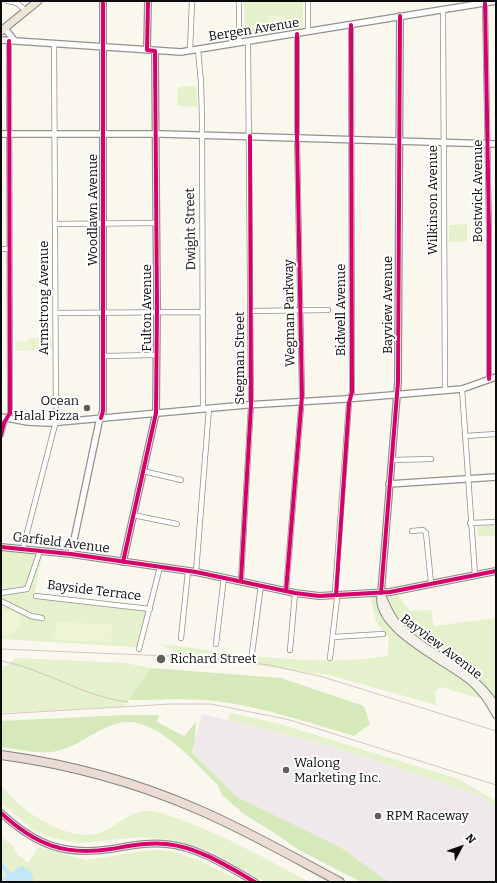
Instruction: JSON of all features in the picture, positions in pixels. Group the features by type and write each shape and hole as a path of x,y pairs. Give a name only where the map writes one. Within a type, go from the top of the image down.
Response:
{"highway":[{"path":"1,755 86,771 156,792 220,819 340,882"},
{"path":"1,761 85,776 160,800 224,827 329,882"}],"main road":[{"path":"3,30 38,1"},
{"name":"Garfield Avenue","path":"1,547 71,554 196,572 240,580 295,593 319,596 381,593 496,571"},
{"name":"Bayview Avenue","path":"381,593 380,600 383,611 400,629 470,681 486,698 496,715"},
{"name":"Bayview Avenue","path":"400,629 471,677 485,691 496,706"}],"street":[{"path":"8,1 17,2 26,11"},
{"name":"Woodlawn Avenue","path":"71,554 103,411 103,1"},
{"path":"147,50 148,1"},
{"path":"190,51 192,1"},
{"path":"239,1 239,43"},
{"path":"308,1 308,32"},
{"name":"Bergen Avenue","path":"1,40 155,51 190,51 496,1"},
{"name":"Bostwick Avenue","path":"485,3 488,144 489,379"},
{"name":"Wilkinson Avenue","path":"443,9 445,390"},
{"name":"Bayview Avenue","path":"381,593 396,394 400,16"},
{"name":"Bidwell Avenue","path":"330,658 337,599 335,591 350,399 352,392 351,25"},
{"path":"1,435 4,417 10,413 8,249 11,41 3,30"},
{"name":"Wegman Parkway","path":"286,591 300,401 302,396 297,138 298,34"},
{"name":"Stegman Street","path":"240,580 250,405 250,136 248,42"},
{"name":"Armstrong Avenue","path":"23,548 56,422 54,43"},
{"name":"Dwight Street","path":"196,572 206,408 201,214 201,82 198,50"},
{"name":"Fulton Avenue","path":"123,562 156,413 157,312 155,51"},
{"path":"1,134 155,134 496,144"},
{"path":"55,224 156,223"},
{"path":"1,249 8,249"},
{"path":"250,311 328,310"},
{"path":"56,312 203,312"},
{"path":"103,356 157,355"},
{"path":"4,417 28,422 56,422 206,408 350,399 462,389 496,377"},
{"path":"462,389 470,523 475,575"},
{"path":"465,436 496,434"},
{"path":"391,460 431,459"},
{"path":"143,471 181,480"},
{"path":"389,484 496,477"},
{"path":"133,515 177,524"},
{"path":"470,523 496,522"},
{"path":"412,531 422,530 426,533 431,584"},
{"path":"1,593 27,589 40,551"},
{"path":"139,648 160,567"},
{"path":"181,638 188,571"},
{"path":"216,644 224,577"},
{"path":"252,654 261,585"},
{"path":"290,650 295,593"},
{"name":"Bayside Terrace","path":"36,596 150,609"},
{"path":"1,601 31,616 42,618"},
{"path":"333,637 383,634"},
{"path":"1,813 27,835 55,848 84,852 151,843 178,846 208,856 255,882"}],"shaded area":[{"path":"202,714 334,747 480,795 496,809 496,882 393,882 384,879 340,847 237,797 192,751"}],"green space":[{"path":"244,1 303,1 303,27 249,36 244,31"},
{"path":"268,16 286,16 286,28 268,28"},
{"path":"196,86 197,107 177,106 178,87"},
{"path":"467,224 467,241 449,242 449,225"},
{"path":"51,338 52,347 16,351 16,342 28,342 28,339"},
{"path":"36,340 50,340 50,346 36,347"},
{"path":"17,343 31,343 31,350 16,350"},
{"path":"494,525 495,536 478,536 477,526"},
{"path":"1,547 43,551 34,596 150,610 139,654 135,647 1,639"},
{"path":"396,592 410,611 431,610 434,626 496,618 496,703 441,687 435,691 436,705 333,676 182,655 159,644 245,655 302,660 359,659 388,656 389,638 376,622 370,594"},
{"path":"1,609 22,615 18,628 8,636 1,636"},
{"path":"56,622 112,625 111,642 78,641 78,628 77,641 55,640"},
{"path":"15,658 125,663 151,668 125,706 1,713 1,666 8,666"},
{"path":"151,668 281,678 364,706 370,724 354,736 277,713 230,703 192,699 129,700"},
{"path":"231,713 280,724 458,779 496,801 496,809 480,795 334,747 227,720"},
{"path":"125,715 159,715 157,722 184,736 196,722 195,740 192,752 237,797 340,847 384,879 393,882 361,882 299,850 245,815 222,795 218,785 187,754 161,733 151,728 136,723 123,722 100,730 65,749 52,752 33,752 1,747 1,721"},
{"path":"1,786 28,812 61,830 84,835 96,834 132,815 144,811 157,812 213,832 310,882 266,882 210,851 174,840 142,837 79,843 53,838 35,831 1,803"},
{"path":"1,837 12,845 18,855 28,863 38,847 86,860 153,850 171,851 198,860 242,882 1,882"}],"water":[{"path":"1,861 11,873 21,866 29,869 34,882 1,882 1,880 7,875 1,867"}],"tram line":[{"path":"1,649 167,656 229,660 269,665 323,677 496,731"}],"railway":[{"path":"1,661 33,670 95,695 128,702"},
{"path":"1,714 170,704 211,704 290,720 496,785"}],"cycle path":[{"path":"101,418 103,411 103,1"},
{"path":"123,562 156,413 157,308 155,51 147,50 148,1"},
{"path":"485,3 489,230 489,379"},
{"path":"381,593 398,382 400,16"},
{"path":"336,595 349,403 352,392 351,25"},
{"path":"286,591 302,396 297,138 297,34"},
{"path":"1,435 4,423 10,413 9,41"},
{"path":"241,580 251,405 250,136"},
{"path":"1,547 71,554 196,572 295,593 319,596 390,592 496,571"},
{"path":"1,813 26,833 52,846 79,851 94,851 152,844 178,846 212,858 255,882"}],"place":[{"name":"Ocean Halal Pizza","path":"87,408"},
{"name":"Richard Street","path":"161,659"},
{"name":"Walong Marketing Inc.","path":"286,770"},
{"name":"RPM Raceway","path":"378,816"}]}
